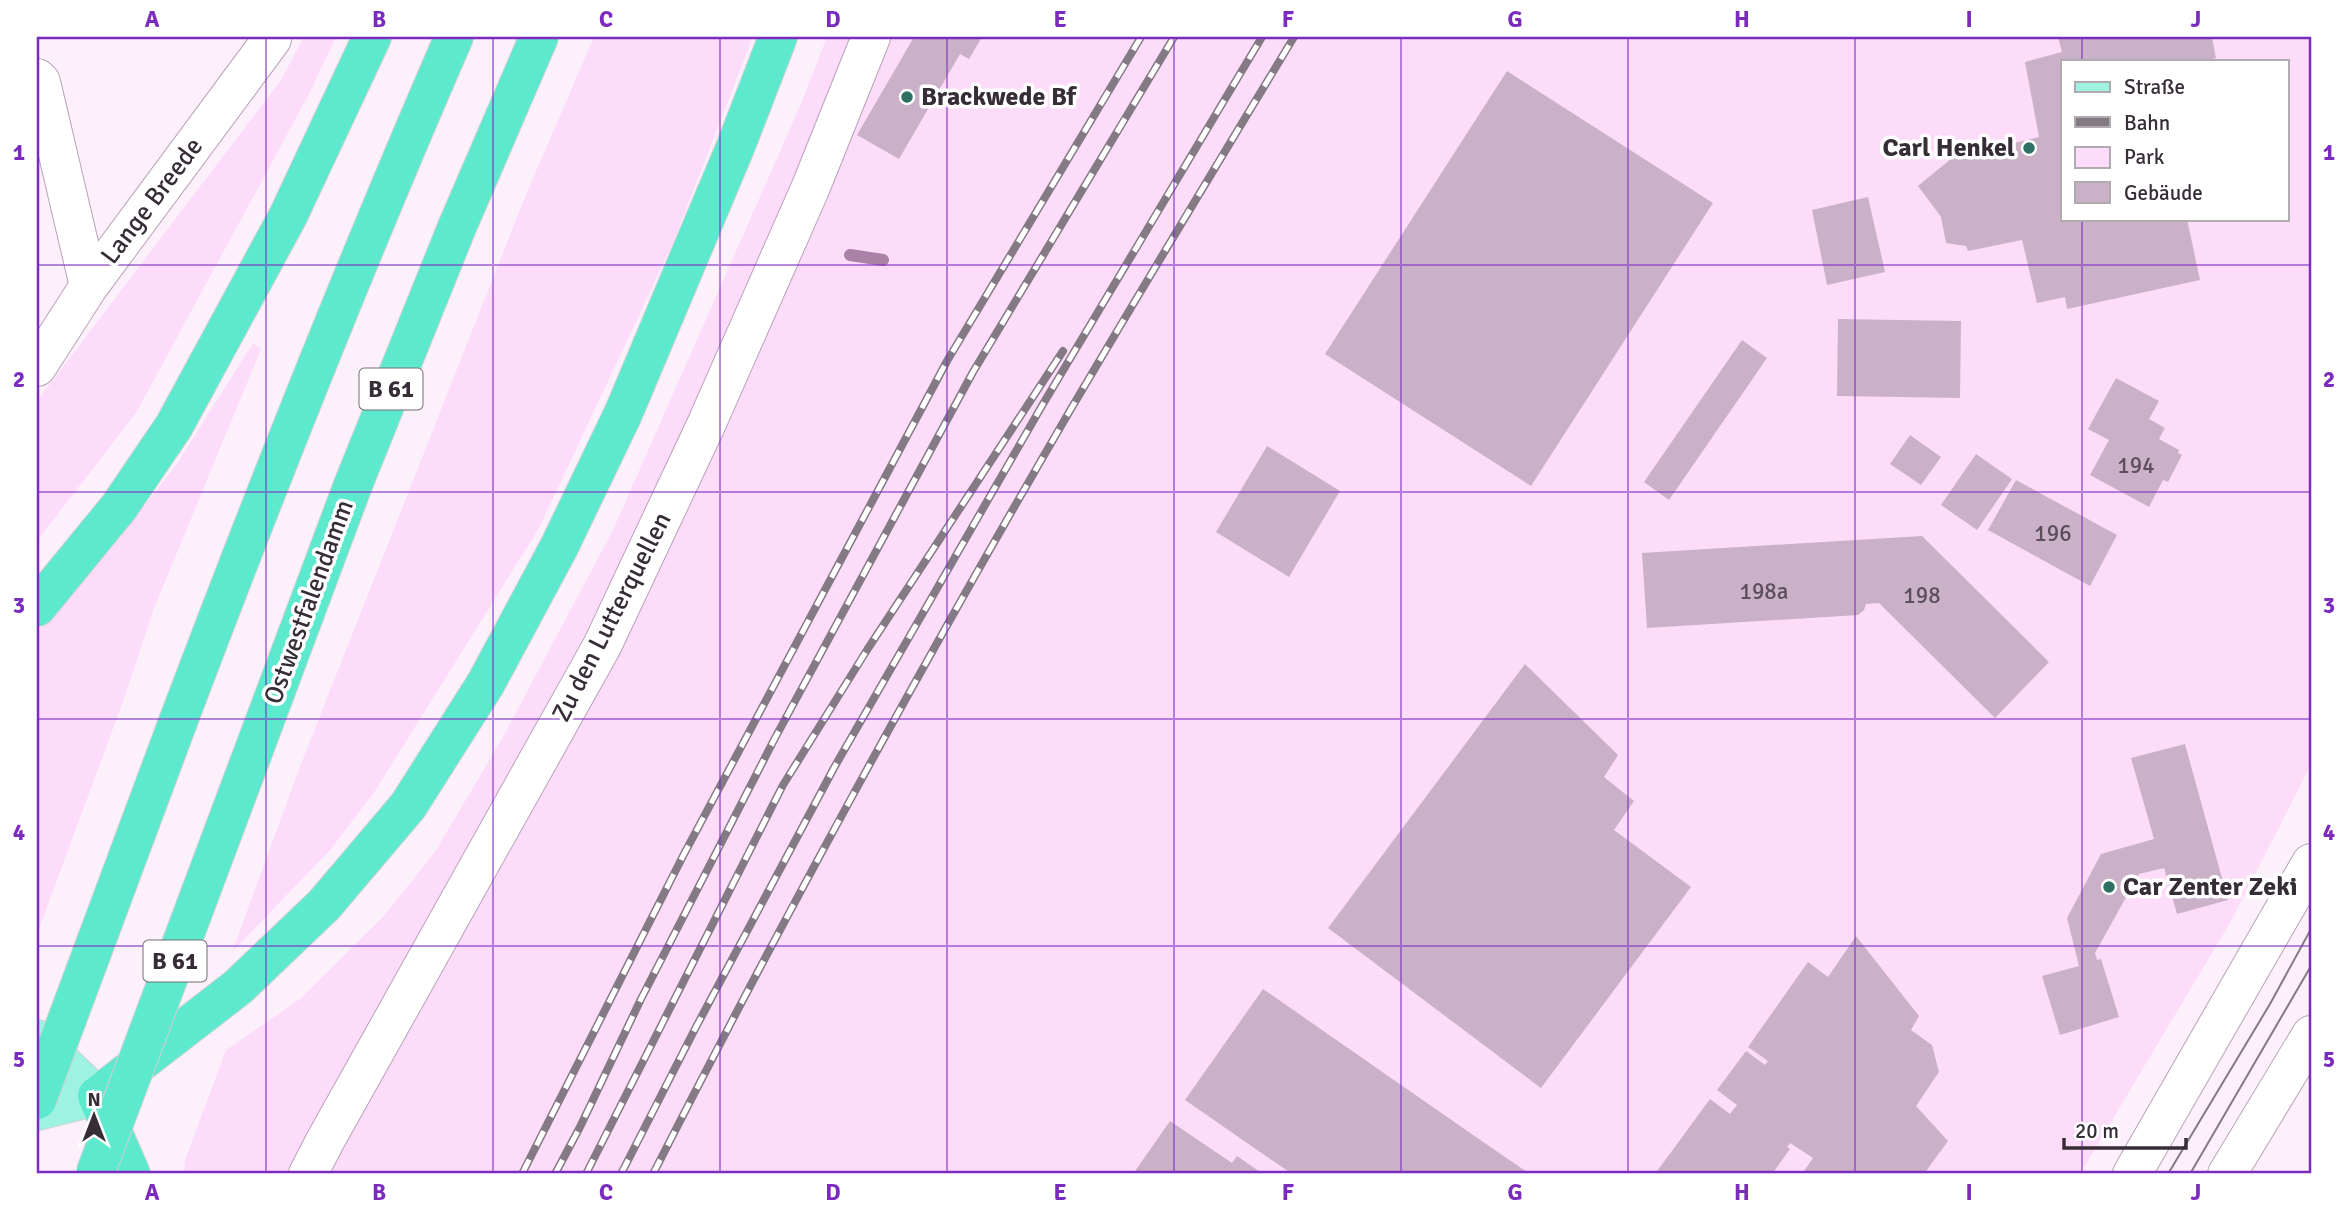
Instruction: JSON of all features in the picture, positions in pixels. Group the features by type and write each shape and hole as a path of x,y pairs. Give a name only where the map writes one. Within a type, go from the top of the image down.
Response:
{"highway":[{"path":"37,607 119,507 174,425 288,216 372,37"},
{"path":"37,1101 279,455 382,203 454,37"},
{"name":"Ostwestfalendamm","path":"95,1174 358,472 457,227 540,37"},
{"path":"131,1174 97,1096 238,988 324,905 408,806 486,683 559,547 617,426 735,148 778,37"}],"main road":[{"path":"37,1039 97,1096"},
{"path":"37,1111 97,1096"}],"street":[{"name":"Zu den Lutterquellen","path":"308,1174 602,646 706,425 810,189 872,37"},
{"name":"Lange Breede","path":"37,367 89,286 272,39"},
{"path":"37,78 41,82 89,286"},
{"path":"2132,1174 2311,863"},
{"path":"2227,1174 2311,1035"}],"shaded area":[{"path":"857,37 2311,37 2311,765 2230,923 2080,1174 326,1174 538,799"}],"green space":[{"path":"304,37 336,37 309,94 136,413 37,541 37,401 281,80"},
{"path":"594,37 753,37 672,245 539,528 375,791 331,849 232,952 301,764 527,192"},
{"path":"827,37 857,37 699,400 583,638 286,1174 184,1174 185,1160 226,1050 300,999 383,917 435,852 503,737 613,530 800,106"},
{"path":"253,343 261,349 153,611 124,699 37,934 37,633 111,549 178,462"}],"building":[{"name":"Brackwede Bf","path":"914,37 982,37 969,59 960,54 899,159 857,135"},
{"name":"Carl Henkel","path":"2058,37 2212,37 2216,58 2208,60 2061,60 2061,220 2187,220 2200,280 2067,309 2065,297 2037,303 2022,240 1968,251 1966,246 1946,243 1941,217 1918,186 1952,158 2039,137 2025,62 2062,52"},
{"path":"1507,71 1713,203 1531,486 1325,354"},
{"path":"1868,197 1885,272 1827,285 1812,210"},
{"path":"1838,319 1961,321 1960,398 1837,396"},
{"path":"1742,340 1767,358 1669,500 1644,482"},
{"path":"2116,378 2159,401 2149,419 2165,428 2159,439 2179,450 2178,453 2182,455 2168,482 2163,480 2149,507 2090,475 2109,440 2088,429"},
{"path":"1910,435 1941,457 1921,485 1890,464"},
{"path":"1267,446 1340,491 1289,577 1216,532"},
{"path":"1976,454 2012,479 1977,530 1941,505"},
{"path":"2016,480 2117,535 2090,586 1988,530"},
{"path":"1922,536 2049,662 1995,718 1879,603 1866,604 1858,615 1647,628 1642,553"},
{"path":"1525,664 1618,755 1604,777 1634,801 1614,830 1691,887 1541,1088 1328,928"},
{"path":"2185,744 2228,900 2177,914 2164,868 2139,874 2095,953 2097,960 2101,959 2119,1017 2060,1035 2042,976 2079,966 2067,918 2101,854 2154,839 2131,758"},
{"path":"1856,936 1919,1016 1911,1030 1932,1045 1939,1072 1916,1106 1948,1141 1924,1174 1802,1174 1813,1158 1790,1143 1787,1147 1790,1149 1772,1174 1655,1174 1710,1099 1730,1114 1737,1105 1717,1090 1746,1051 1765,1065 1768,1061 1748,1047 1808,962 1828,977"},
{"path":"1263,989 1530,1174 1292,1174 1185,1100"},
{"path":"1170,1121 1232,1163 1237,1156 1263,1174 1133,1174"}],"waterway":[{"path":"850,255 883,260"}],"tram line":[{"path":"2168,1174 2270,1004 2311,929"},
{"path":"2190,1174 2311,966"}],"railway":[{"path":"522,1174 684,854 947,361 1141,37"},
{"path":"555,1174 775,738 973,372 1174,37"},
{"path":"621,1174 835,766 1043,404 1262,37"},
{"path":"653,1174 803,887 960,602 1096,367 1294,37"},
{"path":"586,1174 783,785 867,650 1063,351"}],"place":[{"name":"Brackwede Bf","path":"907,97"},
{"name":"Carl Henkel","path":"2029,148"},
{"name":"Car Zenter Zeki","path":"2109,887"}]}
